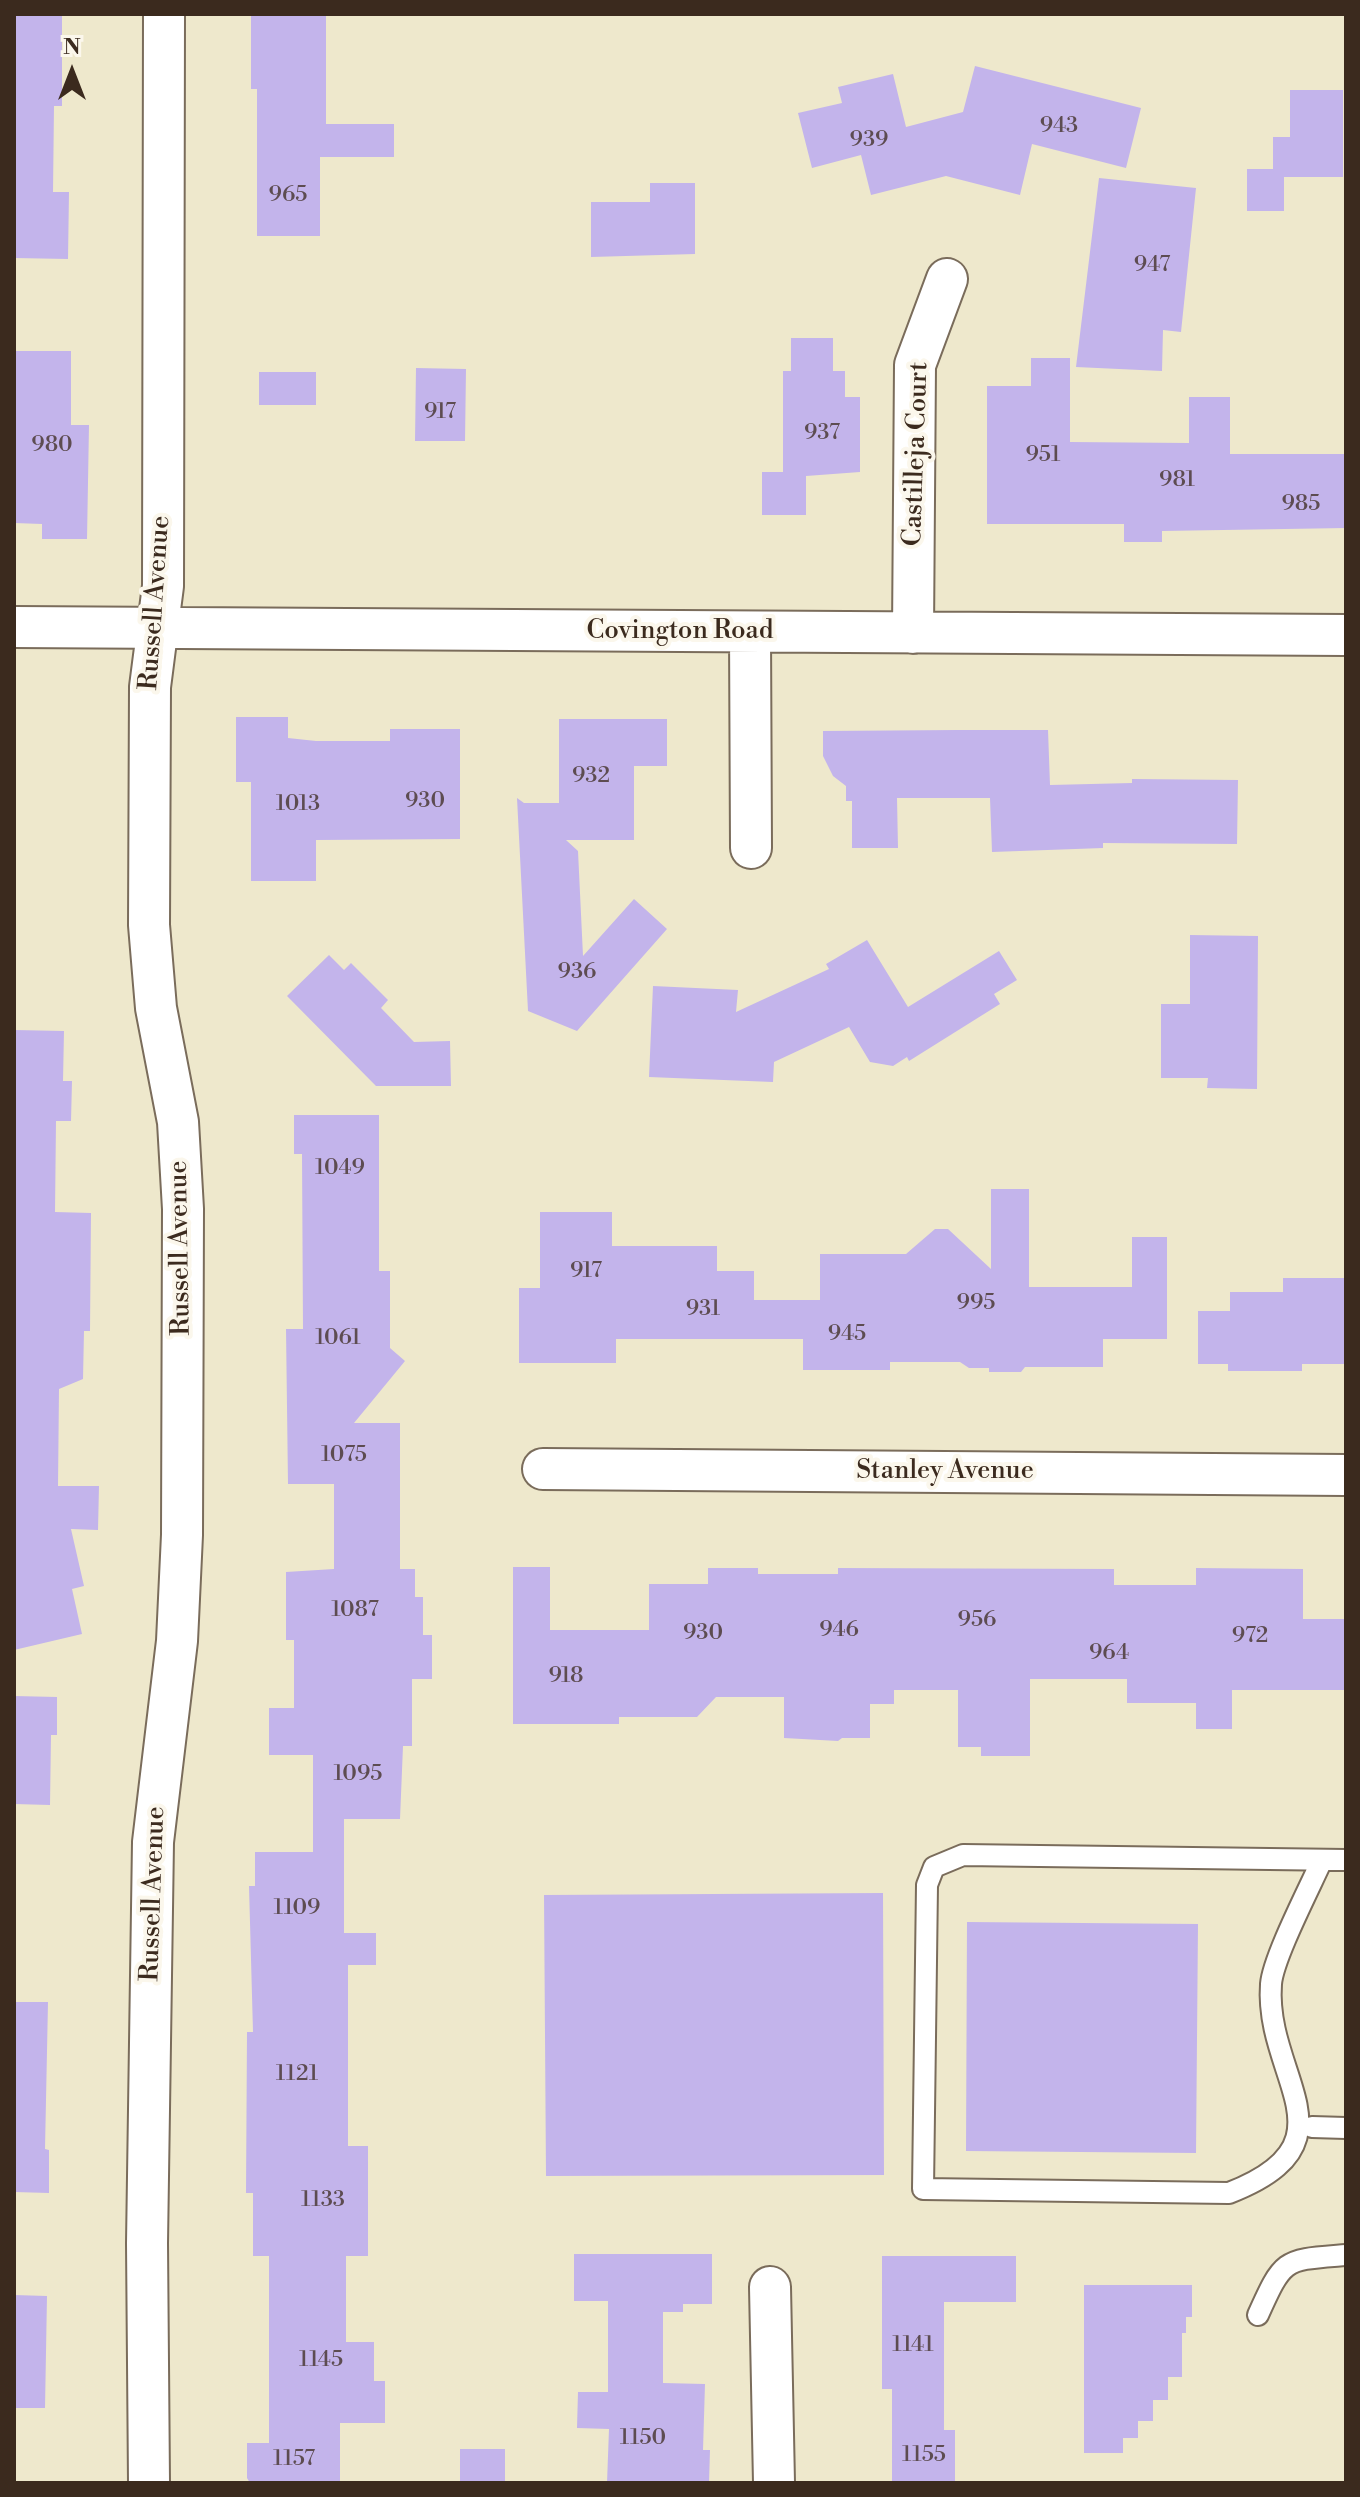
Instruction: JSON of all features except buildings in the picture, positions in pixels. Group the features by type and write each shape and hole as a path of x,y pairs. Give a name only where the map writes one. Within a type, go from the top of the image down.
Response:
{"street":[{"name":"Russell Avenue","path":"149,2483 147,2243 153,1842 177,1641 182,1535 183,1209 178,1122 156,1008 149,925 150,687 163,586 164,14"},
{"name":"Castilleja Court","path":"913,633 915,365 947,279"},
{"name":"Covington Road","path":"14,627 1346,635"},
{"path":"750,632 751,848"},
{"name":"Stanley Avenue","path":"543,1469 1346,1475"},
{"path":"770,2287 774,2483"}],"lane":[{"path":"1322,1860 1271,1982 1273,2018 1306,2094 1312,2127 1300,2158 1270,2180 1229,2193 923,2189 927,1885 934,1867 963,1855 1346,1860"},
{"path":"1312,2127 1346,2128"},
{"path":"1258,2315 1277,2273 1299,2259 1346,2255"}]}
